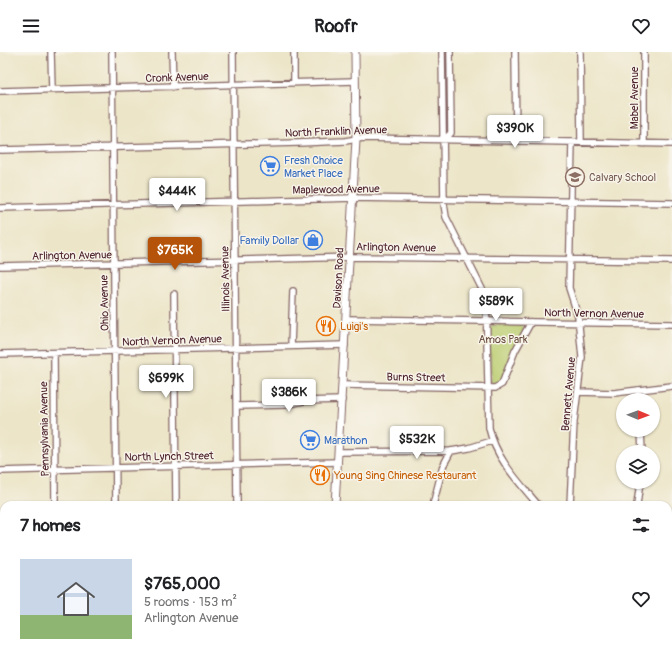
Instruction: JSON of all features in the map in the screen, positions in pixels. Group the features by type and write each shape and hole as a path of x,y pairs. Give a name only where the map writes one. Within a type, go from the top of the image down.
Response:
{"main road":[{"name":"Davison Road","path":"336,501 356,140 355,52"}],"street":[{"path":"51,52 52,90"},
{"name":"Ohio Avenue","path":"112,52 116,501"},
{"path":"172,52 173,87"},
{"name":"Illinois Avenue","path":"233,52 237,501"},
{"path":"294,52 294,82"},
{"path":"442,52 442,133 444,140 444,199 446,217 484,291 487,321 489,428 492,441 510,472 535,501"},
{"path":"444,140 451,133 450,52"},
{"path":"515,52 516,141"},
{"path":"580,52 581,142"},
{"name":"Mabel Avenue","path":"644,52 644,144"},
{"name":"Cronk Avenue","path":"0,92 356,81"},
{"name":"North Franklin Avenue","path":"0,150 356,140 363,138 672,144"},
{"name":"Bennett Avenue","path":"570,501 574,421 579,392 582,357 579,323 569,288 572,142"},
{"name":"Maplewood Avenue","path":"0,208 113,206 353,198 672,203"},
{"name":"Arlington Avenue","path":"0,266 350,257 672,261"},
{"path":"291,346 293,292"},
{"path":"174,294 176,501"},
{"name":"North Vernon Avenue","path":"347,319 672,324"},
{"path":"489,388 495,388 502,384 516,351 531,322"},
{"name":"North Vernon Avenue","path":"0,354 345,345"},
{"name":"Pennsylvania Avenue","path":"54,353 55,501"},
{"name":"Burns Street","path":"343,386 489,388"},
{"path":"579,392 614,393 672,386"},
{"path":"236,406 286,405 304,401 342,400"},
{"path":"339,452 451,451 469,448 492,441"},
{"path":"434,501 443,466 451,451"},
{"name":"North Lynch Street","path":"0,471 338,462"},
{"path":"638,501 639,489"}],"green space":[{"name":"Amos Park","path":"494,325 521,325 524,329 501,380 493,385 491,382 489,331"}],"place":[{"name":"Fresh Choice Market Place","path":"270,166"},
{"name":"Calvary School","path":"575,177"},
{"name":"Family Dollar","path":"313,240"},
{"name":"Luigi's","path":"326,326"},
{"name":"Marathon","path":"310,440"},
{"name":"Young Sing Chinese Restaurant","path":"320,475"}]}
